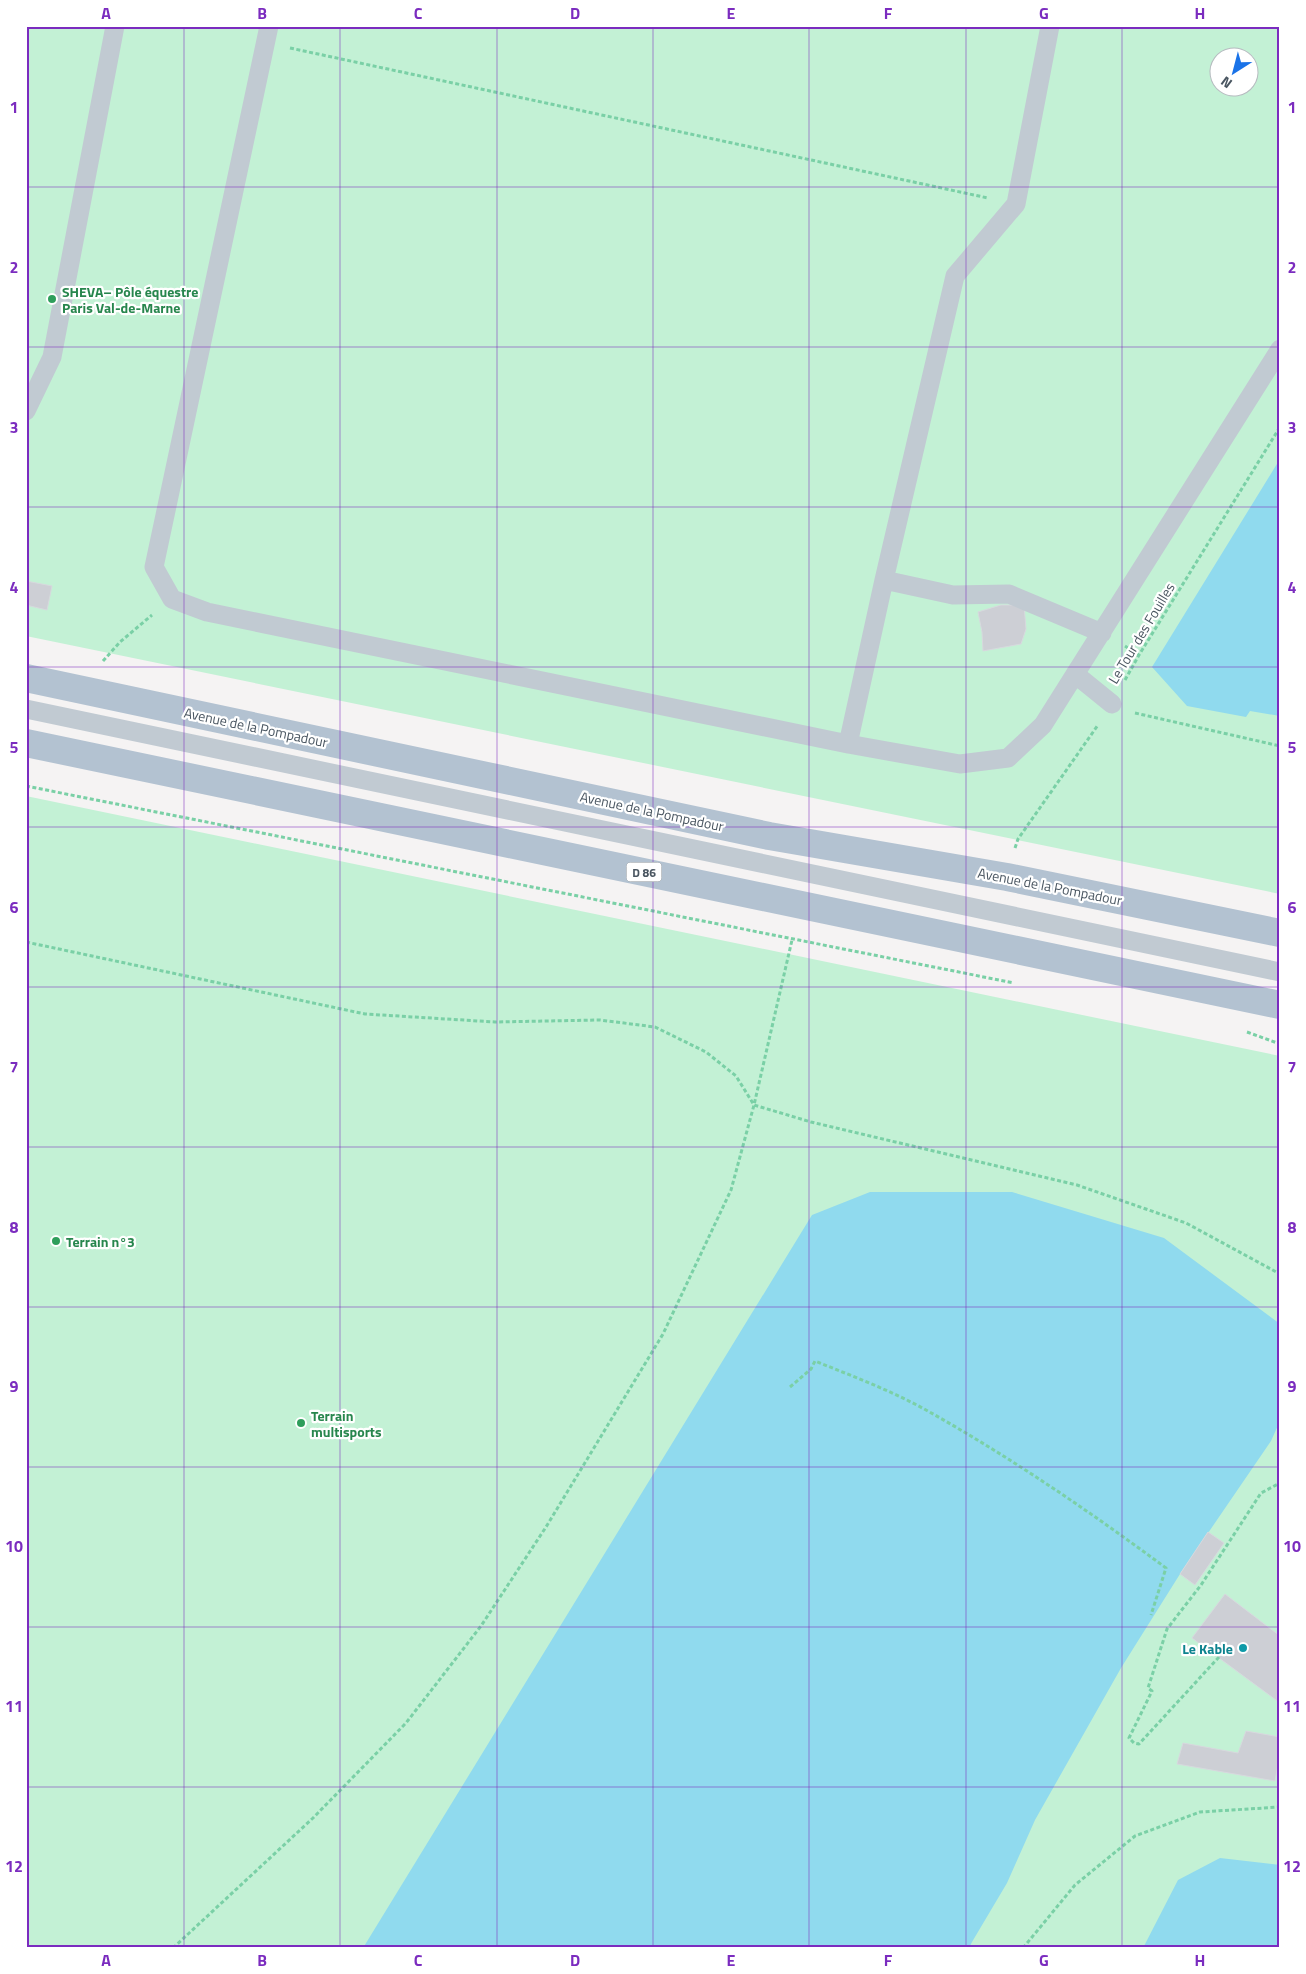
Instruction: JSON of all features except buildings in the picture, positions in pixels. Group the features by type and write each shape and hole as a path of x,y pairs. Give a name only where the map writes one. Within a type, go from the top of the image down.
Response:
{"main road":[{"name":"Avenue de la Pompadour","path":"26,678 769,836 1007,877 1280,933"},
{"name":"D 86","path":"26,742 1271,1003"}],"lane":[{"path":"26,411 52,357 115,26"},
{"path":"848,744 955,276 1016,204 1050,26"},
{"path":"267,35 154,567 172,599 207,612 848,744 960,764 1008,758 1042,725 1280,349"},
{"path":"884,580 953,595 1009,594 1102,633"},
{"path":"1075,674 1112,704"},
{"name":"Avenue de la Pompadour","path":"26,709 1277,971"}],"path":[{"path":"267,35 1016,204"},
{"name":"Le Tour des Fouilles","path":"1280,427 1139,655 1112,704 1141,716 1280,746"},
{"path":"103,661 120,642 172,599"},
{"path":"1007,877 1018,839 1112,704"},
{"path":"26,786 1017,984"},
{"path":"173,1948 313,1818 406,1723 480,1626 546,1527 663,1334 730,1190 754,1105 792,940"},
{"path":"26,942 365,1014 495,1022 600,1020 655,1027 706,1052 736,1076 754,1105 811,1122 1077,1185 1186,1223 1280,1274"},
{"path":"1239,1029 1280,1044"},
{"path":"790,1387 811,1370 815,1361 870,1383 924,1409 1019,1465 1114,1529 1166,1568 1151,1615"},
{"path":"1219,1658 1139,1744 1134,1743 1129,1738 1152,1691 1148,1688 1167,1629 1201,1585 1261,1492 1280,1483"},
{"path":"1023,1948 1075,1885 1135,1836 1200,1812 1280,1807"}],"green space":[{"path":"26,26 1280,26 1280,894 26,636"},
{"path":"26,796 1280,1056 1280,1948 26,1948"}],"water":[{"path":"1280,459 1280,716 1250,711 1246,717 1187,706 1152,667"},
{"path":"870,1192 1012,1192 1164,1238 1280,1324 1280,1421 1271,1441 1180,1574 1121,1668 1035,1820 1007,1883 969,1948 363,1948 812,1215"},
{"path":"1220,1858 1280,1865 1280,1948 1143,1948 1178,1880"}],"place":[{"name":"SHEVA– Pôle équestre Paris Val-de-Marne","path":"52,299"},
{"name":"Terrain n°3","path":"56,1241"},
{"name":"Terrain multisports","path":"301,1423"},
{"name":"Le Kable","path":"1243,1648"}]}
